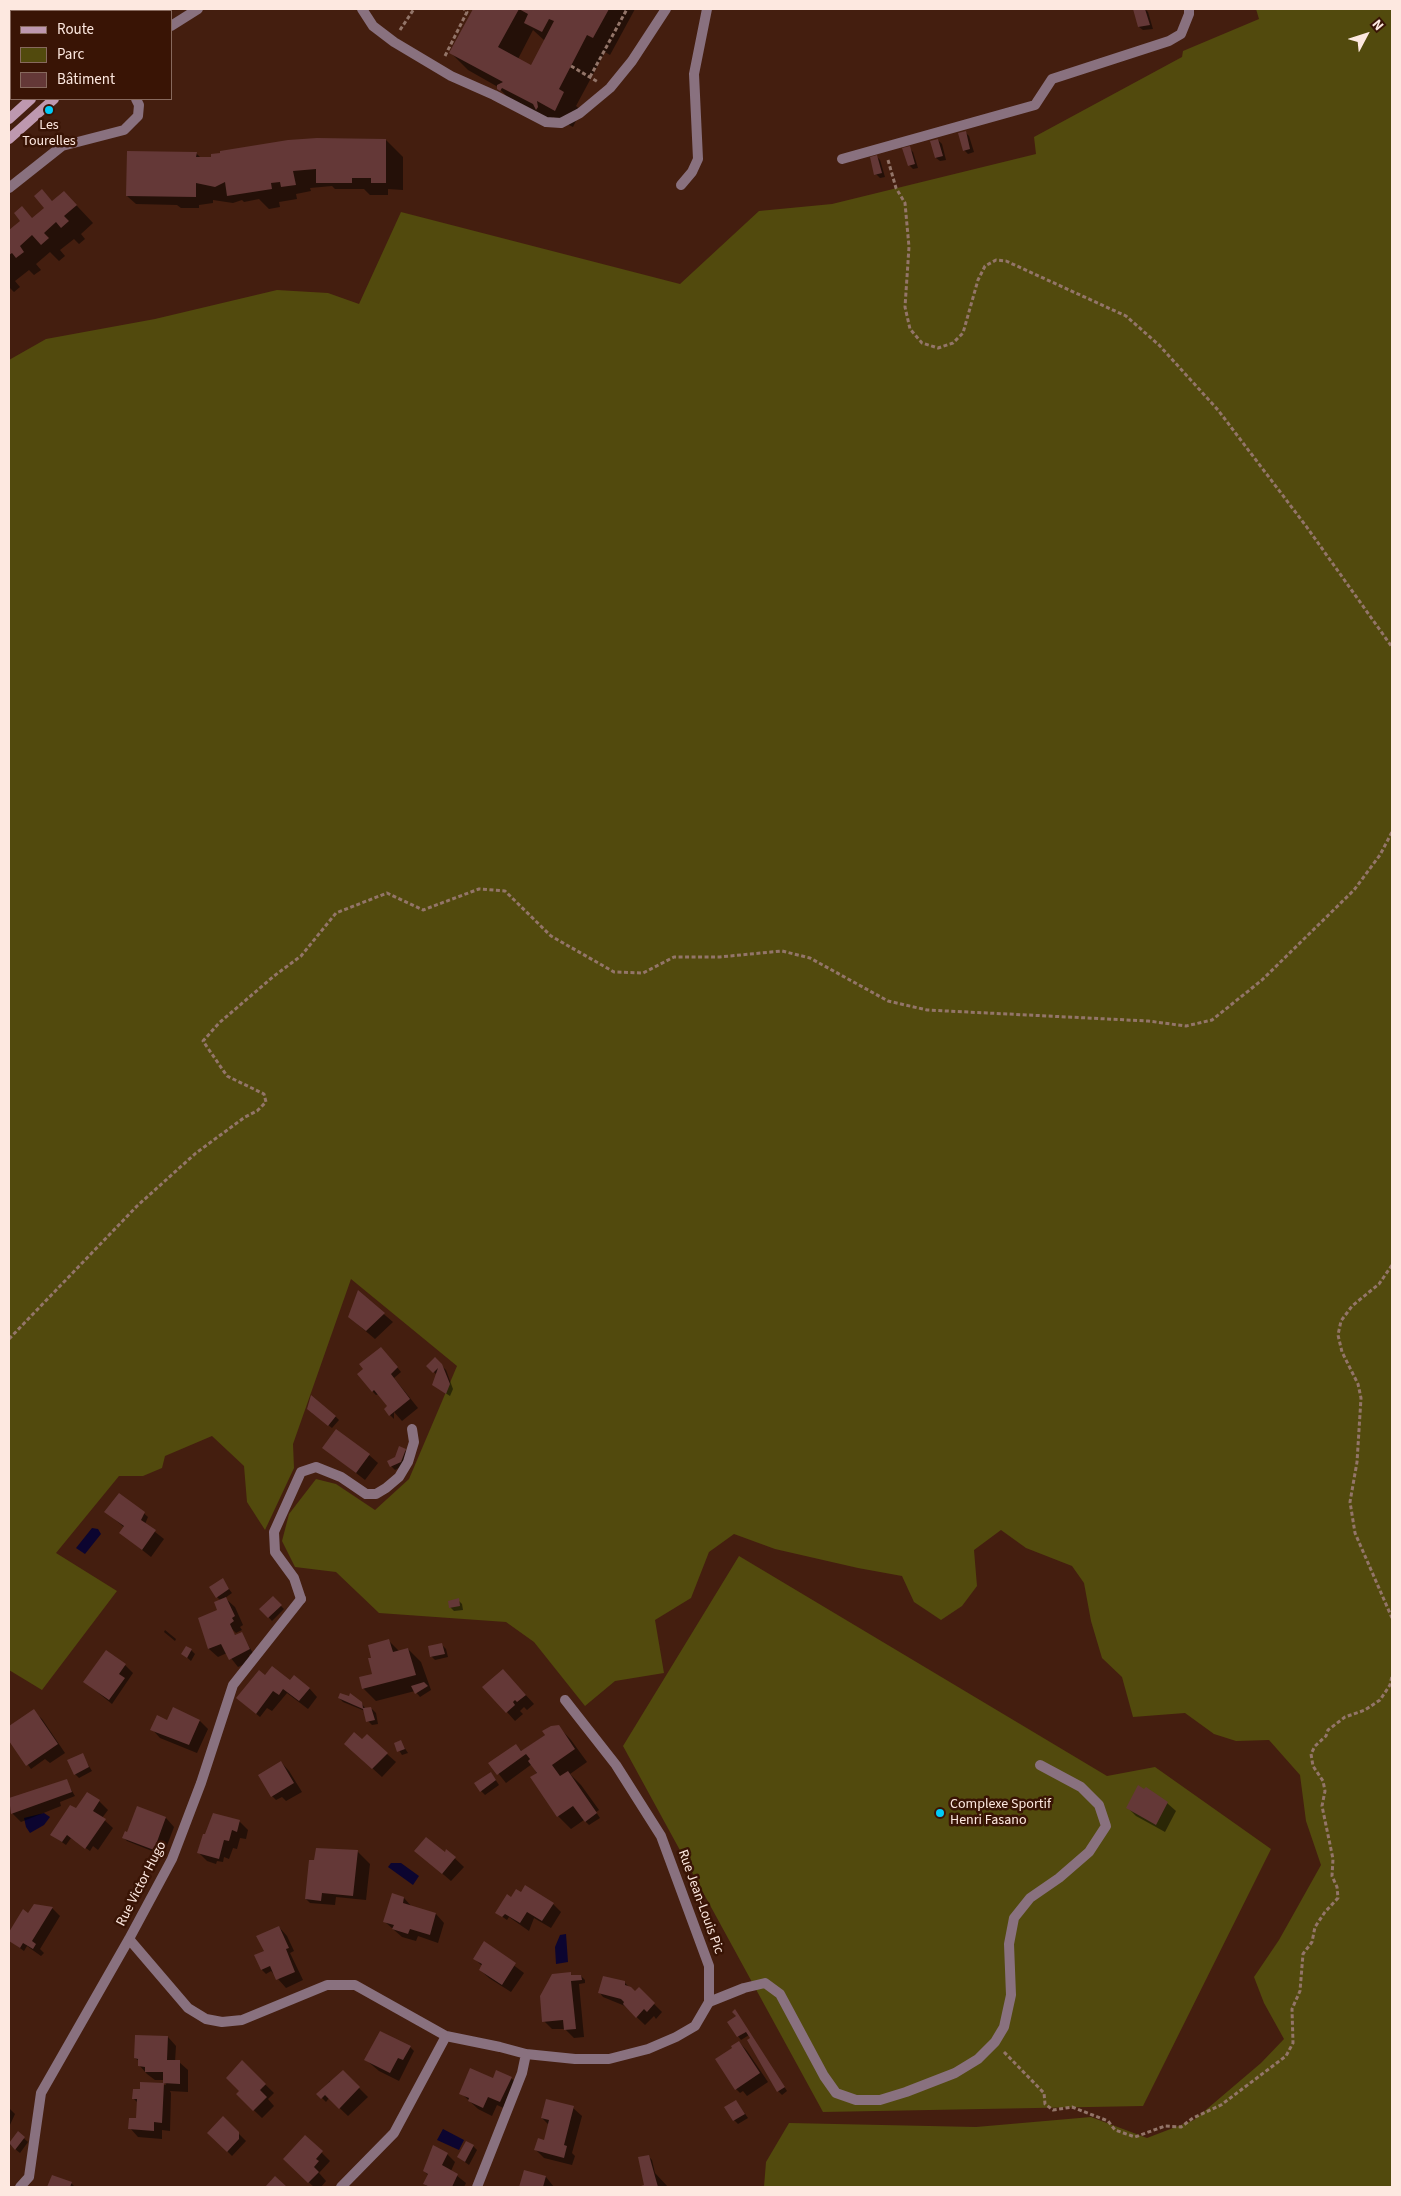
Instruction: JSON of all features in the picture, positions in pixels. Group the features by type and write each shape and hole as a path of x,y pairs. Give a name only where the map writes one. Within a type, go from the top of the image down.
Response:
{"street":[{"path":"172,25 198,9"},
{"path":"362,9 373,26 394,42 451,76 494,95 546,122 561,123 580,113 610,88 632,61 666,9"},
{"path":"681,185 692,172 698,159 694,74 707,9"},
{"path":"842,159 1035,105 1052,79 1169,41 1181,34 1189,14 1189,9"},
{"path":"9,119 30,100"},
{"path":"9,139 53,100"},
{"path":"9,188 62,146 124,130 138,116 139,105 136,100"},
{"name":"Rue Victor Hugo","path":"20,2187 29,2177 41,2093 129,1940 172,1859 201,1783 233,1685 301,1599 294,1578 275,1552 274,1532 302,1472 316,1467 341,1477 366,1494 376,1494 399,1477 408,1462 414,1442 412,1429"},
{"name":"Rue Jean-Louis Pic","path":"565,1700 616,1765 661,1836 709,1966 709,2002"},
{"path":"129,1940 188,2008 206,2019 222,2022 242,2020 327,1985 355,1986 446,2036 526,2054 575,2059 609,2059 648,2049 695,2026 709,2002 744,1988 765,1983 780,1994 824,2076 836,2093 856,2100 880,2100 955,2074 978,2059 995,2042 1004,2027 1010,1995 1009,1944 1014,1918 1030,1898 1059,1878 1089,1852 1106,1826 1099,1806 1081,1787 1040,1765"},
{"path":"341,2187 394,2134 446,2036"},
{"path":"477,2187 522,2073 526,2054"}],"path":[{"path":"394,42 414,9"},
{"path":"449,61 443,58 467,12 464,9"},
{"path":"590,77 628,9"},
{"path":"571,66 610,88"},
{"path":"884,147 896,188 905,203 909,247 905,307 910,329 922,344 938,348 953,343 963,333 978,280 985,266 996,260 1006,261 1126,316 1159,345 1218,410 1306,526 1392,647"},
{"path":"9,1339 137,1206 196,1153 245,1117 257,1111 266,1102 264,1094 227,1076 203,1041 219,1022 301,956 336,912 386,893 423,910 479,889 504,891 551,936 614,972 643,973 674,957 720,957 782,951 810,958 888,1001 927,1010 1148,1021 1186,1026 1212,1020 1262,980 1354,890 1380,855 1392,832"},
{"path":"1392,1265 1379,1284 1352,1306 1341,1321 1338,1334 1342,1352 1358,1384 1361,1398 1358,1453 1350,1502 1355,1533 1392,1618"},
{"path":"995,2042 1044,2093 1045,2104 1053,2110 1072,2107 1108,2121 1115,2130 1135,2137 1165,2126 1181,2127 1193,2118 1221,2105 1286,2056 1293,2043 1292,2009 1300,1991 1303,1954 1312,1942 1315,1927 1338,1898 1338,1887 1332,1876 1333,1859 1322,1806 1325,1791 1324,1781 1313,1766 1311,1754 1315,1746 1326,1736 1328,1730 1345,1718 1365,1710 1380,1700 1390,1684 1392,1676"}],"green space":[{"path":"1256,9 1392,9 1392,2187 764,2187 766,2162 789,2123 976,2127 1091,2117 1147,2138 1194,2120 1261,2063 1284,2039 1264,2003 1254,1977 1279,1940 1321,1865 1306,1821 1300,1775 1269,1740 1236,1741 1214,1734 1185,1713 1133,1717 1122,1677 1102,1658 1091,1621 1084,1583 1072,1566 1026,1548 1001,1530 974,1550 977,1586 962,1606 941,1620 914,1602 902,1576 775,1549 734,1534 709,1552 691,1598 655,1620 664,1673 615,1681 585,1706 534,1642 506,1622 379,1613 336,1572 295,1567 282,1541 289,1514 316,1479 336,1484 375,1510 409,1479 457,1366 351,1279 293,1444 294,1468 265,1530 247,1502 244,1466 212,1436 165,1456 162,1468 143,1476 119,1476 56,1553 117,1591 42,1690 9,1670 9,360 46,339 155,319 277,290 328,293 359,304 401,212 680,284 759,211 832,204 1036,154 1034,137 1182,57 1183,51 1259,19"},
{"name":"Complexe Sportif Henri Fasano","path":"739,1556 1107,1776 1155,1767 1271,1849 1143,2106 823,2112 623,1746"}],"shaded area":[{"path":"92,1528 98,1529 101,1534 85,1554 76,1548"},
{"path":"44,1813 50,1817 44,1825 30,1833 24,1818"},
{"path":"391,1863 401,1863 419,1876 413,1885 388,1867"},
{"path":"566,1934 568,1962 556,1964 555,1947 560,1935"},
{"path":"443,2129 464,2140 459,2150 437,2140"}],"building":[{"path":"473,9 519,9 609,9 593,38 587,35 559,89 564,92 555,111 537,101 538,107 536,110 533,104 502,88 500,91 497,89 497,85 503,82 449,53","holes":["519,9 528,14 524,23 542,32 549,19 554,21 531,65 498,47"]},
{"path":"1133,9 1145,9 1150,25 1138,27"},
{"path":"966,131 970,149 963,151 958,133"},
{"path":"317,138 386,139 386,183 371,183 371,178 352,178 352,183 316,183 316,169 293,171 296,185 281,187 280,182 271,183 272,189 227,196 225,182 215,187 196,183 196,197 126,196 127,151 197,152 196,157 211,157 211,154 220,153 220,151 288,140"},
{"path":"938,139 943,156 935,158 930,141"},
{"path":"910,146 915,164 908,166 902,148"},
{"path":"877,155 882,173 874,175 870,157"},
{"path":"42,189 52,201 64,191 77,205 64,216 69,221 61,228 56,222 44,233 49,238 41,245 32,235 20,246 24,252 16,258 12,253 9,255 9,230 20,221 14,213 22,206 32,218 44,208 34,196"},
{"path":"358,1290 385,1313 366,1331 348,1317"},
{"path":"381,1347 398,1367 391,1374 410,1399 389,1416 384,1409 387,1406 357,1374 363,1369 359,1364"},
{"path":"435,1357 442,1364 450,1384 446,1394 432,1385 438,1368 433,1373 426,1366"},
{"path":"311,1395 336,1416 328,1426 307,1409"},
{"path":"336,1429 370,1454 356,1473 322,1448"},
{"path":"399,1446 406,1449 401,1462 390,1467 387,1461 395,1457"},
{"path":"119,1493 145,1512 141,1520 156,1530 142,1550 119,1533 124,1526 104,1512"},
{"path":"223,1578 229,1589 216,1598 209,1587"},
{"path":"273,1596 282,1605 268,1618 259,1609"},
{"path":"226,1597 235,1616 232,1618 234,1621 230,1624 235,1635 242,1632 250,1649 229,1660 221,1644 208,1649 198,1618 217,1610 214,1602"},
{"path":"459,1598 460,1606 449,1608 448,1601"},
{"path":"389,1639 393,1652 408,1648 416,1675 362,1689 359,1677 372,1674 368,1658 371,1658 368,1645"},
{"path":"442,1643 445,1654 430,1657 428,1646"},
{"path":"186,1646 192,1649 187,1658 181,1654"},
{"path":"106,1650 126,1664 119,1674 125,1678 109,1700 83,1682"},
{"path":"272,1666 290,1680 294,1675 310,1688 299,1701 283,1689 279,1695 273,1691 256,1714 236,1698 259,1670 265,1675"},
{"path":"503,1669 526,1695 517,1702 515,1700 513,1702 515,1705 506,1713 482,1687"},
{"path":"424,1682 428,1686 415,1694 411,1686"},
{"path":"340,1693 349,1696 350,1693 362,1702 363,1708 371,1707 375,1720 366,1722 363,1709 338,1698"},
{"path":"173,1707 200,1720 189,1745 150,1730 157,1715 167,1720"},
{"path":"34,1709 58,1744 26,1766 9,1741 9,1726"},
{"path":"559,1725 575,1749 552,1765 560,1776 568,1771 597,1813 585,1822 573,1806 557,1817 530,1777 537,1773 528,1761 530,1759 526,1754 497,1775 488,1763 516,1744 521,1751 545,1735 542,1731 551,1726"},
{"path":"354,1732 362,1739 367,1734 388,1753 372,1769 344,1744"},
{"path":"401,1740 405,1749 397,1752 394,1743"},
{"path":"83,1753 89,1767 74,1775 67,1760"},
{"path":"281,1761 294,1783 271,1797 258,1775"},
{"path":"491,1772 496,1780 480,1792 474,1783"},
{"path":"67,1779 72,1792 11,1814 9,1798"},
{"path":"1138,1785 1144,1789 1146,1787 1168,1802 1156,1825 1126,1808"},
{"path":"87,1792 100,1800 93,1811 106,1819 85,1849 67,1835 62,1842 50,1835 70,1805 76,1808"},
{"path":"137,1806 166,1817 154,1850 122,1838 125,1831 127,1832"},
{"path":"213,1813 240,1820 237,1832 232,1830 229,1841 224,1840 219,1859 197,1853"},
{"path":"426,1837 445,1852 446,1849 456,1857 442,1874 414,1851"},
{"path":"316,1848 358,1850 353,1896 322,1893 321,1901 305,1899 309,1860 314,1860"},
{"path":"525,1885 554,1903 542,1921 527,1912 520,1923 505,1914 502,1917 495,1913 507,1894 511,1897 516,1889 521,1892"},
{"path":"392,1893 404,1897 403,1903 436,1913 430,1935 410,1929 408,1934 392,1929 394,1925 383,1922"},
{"path":"34,1904 53,1907 32,1941 36,1944 33,1949 23,1943 20,1948 9,1941 9,1932 23,1909 28,1913"},
{"path":"279,1926 289,1948 286,1949 295,1972 276,1980 270,1966 261,1970 254,1955 264,1951 256,1936"},
{"path":"484,1941 516,1963 502,1985 479,1970 482,1964 473,1959"},
{"path":"571,1972 571,1975 581,1975 582,1980 571,1981 576,2029 564,2030 563,2020 542,2022 540,1996 552,1974"},
{"path":"603,1976 625,1981 625,1985 635,1991 639,1987 655,2003 647,2012 644,2009 636,2018 623,2004 624,2002 621,1999 598,1993"},
{"path":"735,2009 785,2087 777,2092 747,2040 750,2038 746,2032 737,2037 727,2022 736,2016 732,2012"},
{"path":"380,2031 411,2046 403,2060 398,2058 390,2073 364,2060"},
{"path":"135,2035 168,2036 167,2060 180,2060 180,2084 163,2083 163,2072 145,2072 145,2067 138,2066 138,2059 134,2058"},
{"path":"739,2041 760,2073 735,2090 715,2059"},
{"path":"242,2060 266,2084 260,2090 267,2097 253,2111 236,2094 239,2091 226,2078"},
{"path":"470,2068 493,2078 496,2070 512,2077 500,2102 488,2097 483,2108 468,2101 469,2098 459,2094"},
{"path":"343,2070 360,2087 339,2109 325,2095 321,2099 316,2094"},
{"path":"140,2082 164,2083 162,2123 154,2122 154,2131 128,2129 129,2118 136,2118 137,2099 132,2099 133,2089 140,2089"},
{"path":"546,2099 574,2106 564,2145 567,2146 564,2158 534,2150 538,2138 544,2140 549,2120 541,2118"},
{"path":"736,2100 745,2114 733,2121 724,2107"},
{"path":"223,2116 239,2132 239,2139 227,2152 207,2133"},
{"path":"18,2131 25,2137 15,2150 9,2143"},
{"path":"305,2135 323,2151 316,2159 319,2161 314,2167 319,2172 308,2183 283,2159"},
{"path":"466,2141 474,2145 465,2162 457,2157"},
{"path":"433,2145 448,2153 442,2165 458,2174 452,2187 430,2187 423,2184 428,2174 423,2171"},
{"path":"649,2155 658,2187 638,2187 644,2185 638,2157"},
{"path":"524,2170 546,2176 543,2187 519,2187"},
{"path":"52,2175 72,2182 70,2187 47,2187"},
{"path":"275,2176 287,2187 265,2187"}],"place":[{"name":"Les Tourelles","path":"49,110"},
{"name":"Complexe Sportif Henri Fasano","path":"940,1813"}]}
